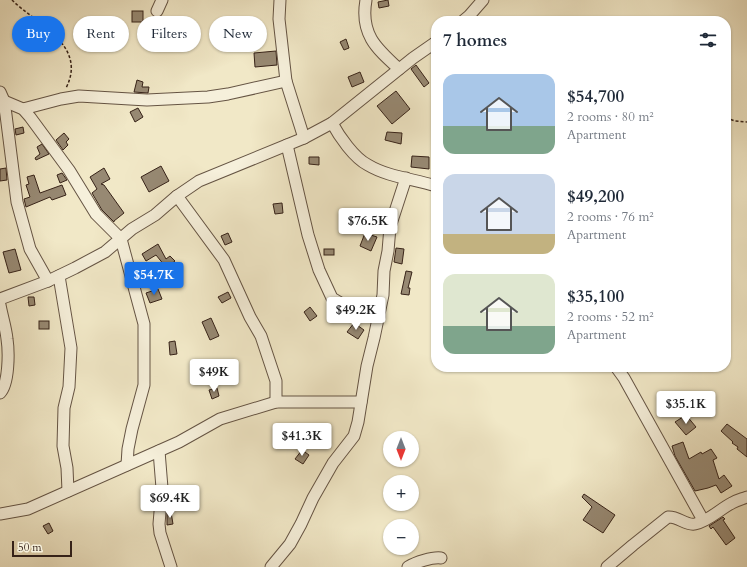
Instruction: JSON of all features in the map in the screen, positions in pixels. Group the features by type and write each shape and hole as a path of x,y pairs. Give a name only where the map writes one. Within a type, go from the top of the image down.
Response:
{"street":[{"path":"157,11 162,0"},
{"path":"280,0 279,20 286,81 304,138"},
{"path":"366,0 364,20 371,38 381,53 399,69"},
{"path":"469,16 483,0"},
{"path":"0,299 48,281 105,252 132,229 155,215 199,181 304,138 332,123 399,69 431,46"},
{"path":"23,109 61,98 92,96 147,100 208,97 286,81"},
{"path":"2,96 23,109 30,117 69,170 96,214 122,239 144,324 144,385 132,429 128,449 127,465"},
{"path":"2,96 4,139 17,202 30,250 48,281"},
{"path":"332,123 342,140 367,165 381,171 431,185"},
{"path":"287,145 308,235 319,270 332,298 342,304 379,317"},
{"path":"271,567 290,544 302,524 313,498 324,479 342,449 354,436 367,366 383,296 384,271 388,251 390,227 406,178"},
{"path":"178,196 224,260 250,317 261,336 276,381 276,402"},
{"path":"59,276 71,348 69,388 64,408 63,446 67,468 68,491"},
{"path":"0,305 8,339 7,372 5,385 0,393"},
{"path":"619,372 702,520"},
{"path":"0,514 28,509 179,442 220,419 276,402 361,402"},
{"path":"159,451 162,488 158,524 171,567"},
{"path":"607,567 668,517 673,517 690,524 694,524 716,514 733,502 747,497"},
{"path":"410,566 441,558"}],"path":[{"path":"12,0 52,32 68,52 71,60 70,77 61,98"},
{"path":"731,120 747,122"}],"building":[{"path":"388,0 389,6 379,8 378,2"},
{"path":"132,11 143,11 143,16 137,16 137,22 132,22"},
{"path":"346,39 349,48 344,50 340,42"},
{"path":"276,51 277,65 255,67 254,53"},
{"path":"416,65 429,83 424,87 411,69"},
{"path":"360,72 364,82 352,87 348,77"},
{"path":"137,80 143,82 142,87 149,87 148,93 134,92"},
{"path":"396,91 410,109 392,124 377,106"},
{"path":"138,108 143,117 135,122 130,112"},
{"path":"23,127 24,133 16,135 15,129"},
{"path":"387,132 402,133 401,144 385,140"},
{"path":"64,133 69,139 66,142 68,145 63,150 56,140"},
{"path":"42,144 49,154 36,160 35,158 40,154 37,147"},
{"path":"412,156 429,157 429,169 411,167"},
{"path":"309,157 319,157 319,165 309,164"},
{"path":"161,166 169,181 149,192 141,177"},
{"path":"6,168 7,180 0,181 0,169"},
{"path":"104,168 110,179 101,184 104,185 124,213 114,222 102,210 92,193 97,189 90,177"},
{"path":"62,173 67,180 60,183 57,175"},
{"path":"34,175 40,193 62,185 66,195 52,200 50,197 26,207 24,199 30,197 26,185 29,184 27,177"},
{"path":"282,203 283,213 275,214 273,204"},
{"path":"228,233 232,242 225,245 221,236"},
{"path":"365,233 377,237 371,251 360,246"},
{"path":"158,244 166,259 170,256 175,261 170,265 172,269 169,271 156,255 146,261 142,254"},
{"path":"396,248 404,249 402,264 394,262"},
{"path":"15,249 21,270 9,273 3,252"},
{"path":"324,249 334,249 334,255 324,255"},
{"path":"406,271 412,272 408,288 410,288 409,295 401,294"},
{"path":"158,289 162,299 150,303 146,293"},
{"path":"228,292 231,298 222,303 218,297"},
{"path":"28,297 34,297 35,305 29,306"},
{"path":"310,307 317,316 310,321 304,312"},
{"path":"211,318 219,336 210,340 202,322"},
{"path":"39,321 49,321 49,329 39,329"},
{"path":"354,323 364,330 358,339 347,332"},
{"path":"175,341 177,354 170,355 169,342"},
{"path":"217,388 219,396 212,399 209,390"},
{"path":"686,415 696,427 686,435 675,422"},
{"path":"727,424 747,439 747,457 737,449 738,447 721,431"},
{"path":"683,442 689,459 701,452 702,454 711,449 717,458 713,460 719,479 724,475 732,486 721,493 716,485 695,491 675,456 672,446"},
{"path":"302,450 309,455 303,464 295,459"},
{"path":"584,494 615,515 603,533 583,520 592,507 582,497"},
{"path":"171,512 173,524 167,525 167,513"},
{"path":"723,517 725,519 723,520 735,538 726,545 713,527 711,529 709,526"},
{"path":"49,523 53,531 48,534 43,526"}]}
